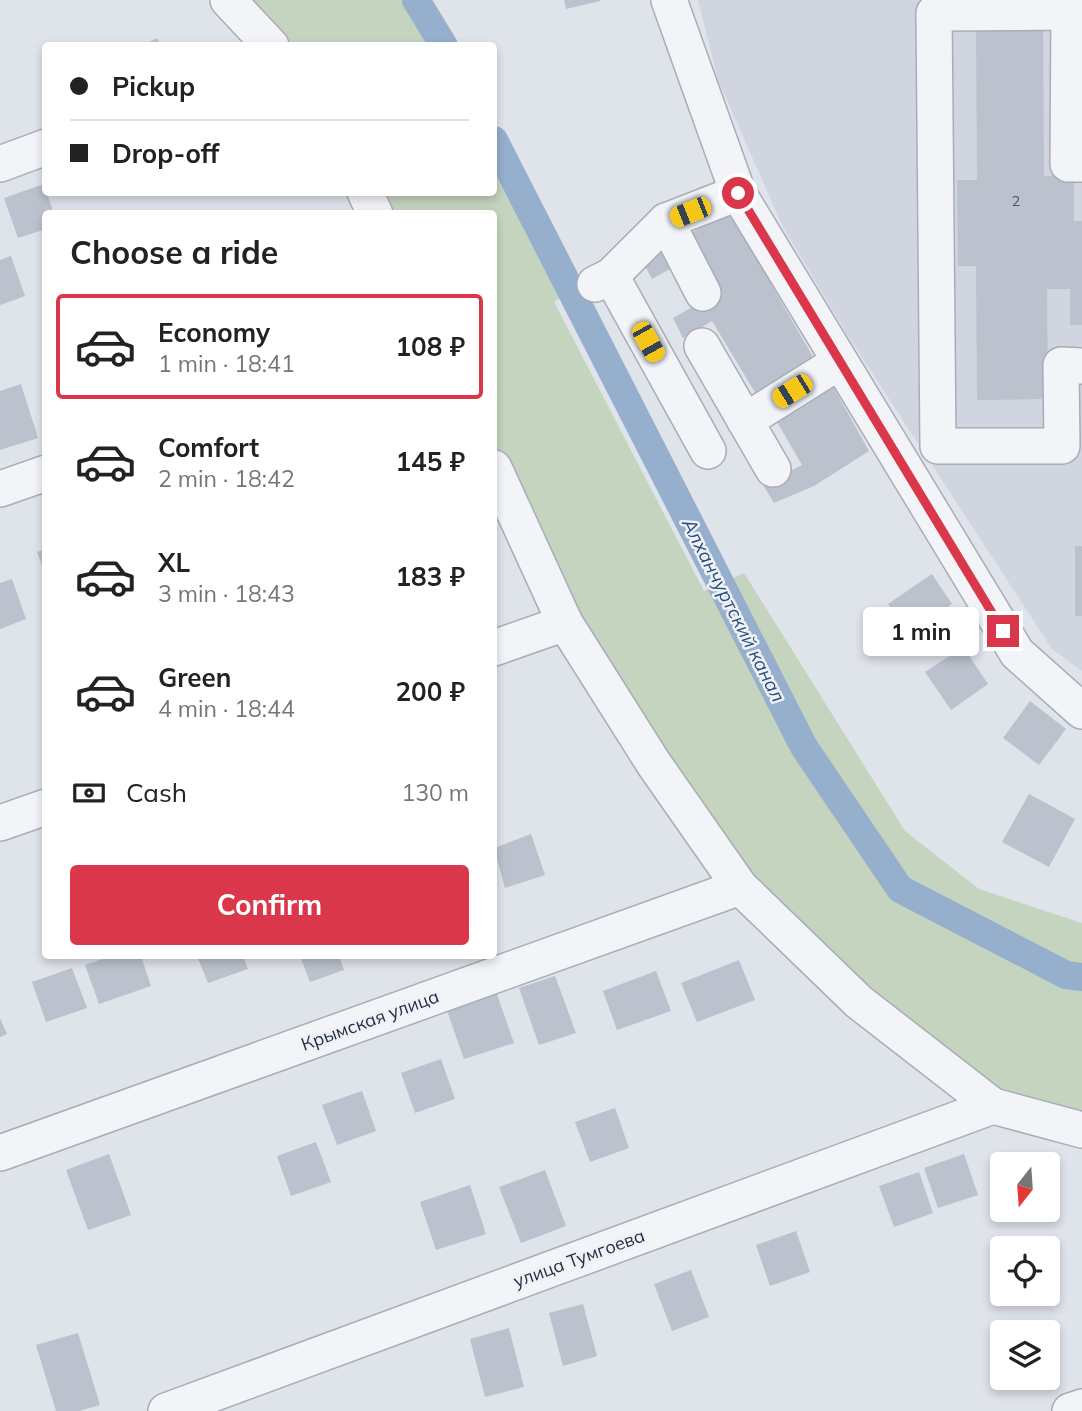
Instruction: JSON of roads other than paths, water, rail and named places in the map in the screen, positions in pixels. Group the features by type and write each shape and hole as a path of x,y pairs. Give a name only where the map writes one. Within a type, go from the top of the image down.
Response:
{"street":[{"path":"228,0 267,42"},
{"path":"669,0 738,193 1017,653 1082,710"},
{"path":"1082,164 1068,164 1076,69 1069,12 934,13 938,446 1062,446 1061,365 1082,366"},
{"path":"0,164 42,148"},
{"path":"708,451 603,280 666,221 738,193"},
{"path":"666,221 703,293"},
{"path":"702,346 773,469"},
{"path":"745,421 839,362"},
{"path":"0,489 42,473"},
{"path":"497,475 565,623 654,764 740,887 859,1002 993,1106 1082,1130"},
{"path":"497,647 565,623"},
{"path":"0,823 42,808"},
{"name":"Крымская улица","path":"0,1153 740,887"},
{"name":"улица Тумгоева","path":"166,1411 993,1106"},
{"path":"1070,1411 1082,1407"}],"waterway":[{"name":"Алханчуртский канал","path":"416,0 442,42"},
{"name":"Алханчуртский канал","path":"497,146 804,747 900,889 1066,975 1082,977"}]}
